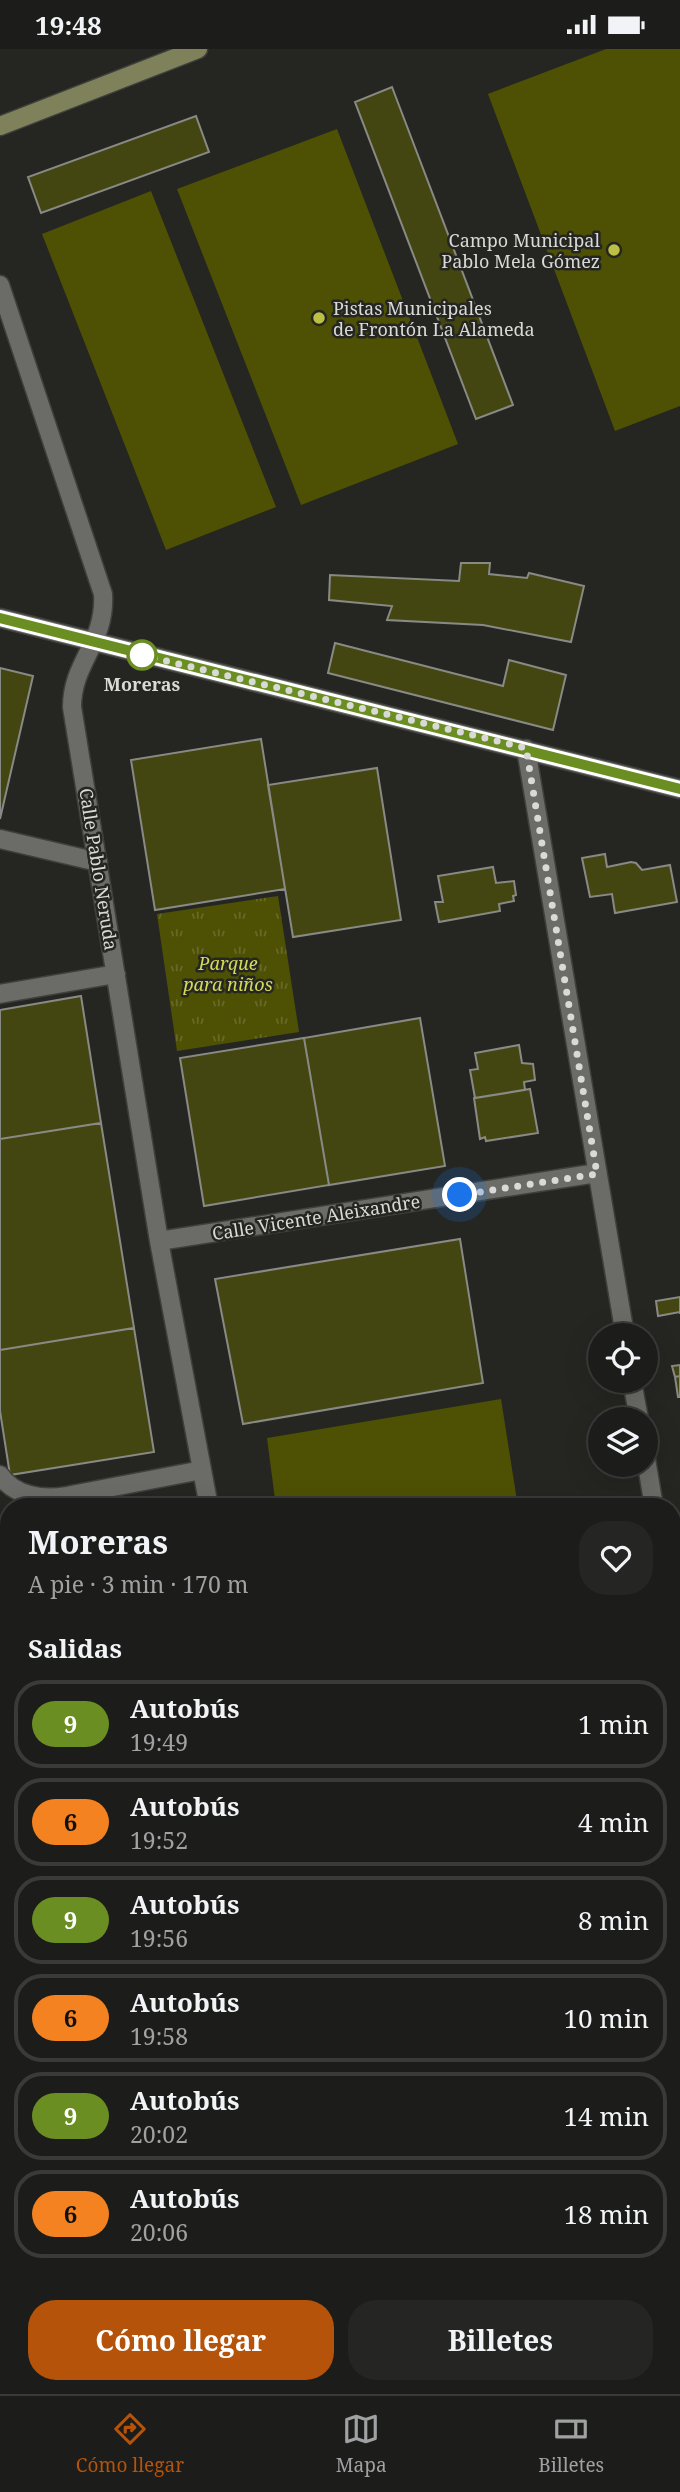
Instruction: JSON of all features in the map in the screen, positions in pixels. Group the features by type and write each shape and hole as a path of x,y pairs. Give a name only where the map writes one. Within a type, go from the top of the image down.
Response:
{"street":[{"path":"0,126 198,49"},
{"name":"Calle Pablo Neruda","path":"0,285 101,584 103,617 78,675 72,707 159,1241 207,1498"},
{"path":"0,618 526,748 680,789"},
{"path":"526,748 623,1323"},
{"path":"0,839 98,862"},
{"path":"0,994 116,974"},
{"name":"Calle Vicente Aleixandre","path":"159,1241 597,1174"},
{"path":"72,1498 202,1469"},
{"path":"0,1475 12,1488 22,1493 47,1498"},
{"path":"649,1477 652,1498"}],"green space":[{"name":"Campo Municipal Pablo Mela Gómez","path":"606,49 680,49 680,406 615,431 488,94"},
{"name":"Pistas Municipales de Frontón La Alameda","path":"337,129 458,444 301,505 177,189"},
{"path":"151,191 276,507 166,550 42,234"},
{"name":"Parque para niños","path":"278,896 299,1032 177,1051 157,914"},
{"path":"501,1399 517,1498 275,1498 267,1438"}],"building":[{"path":"392,87 513,405 476,419 355,102"},
{"path":"196,116 209,152 41,213 28,177"},
{"path":"461,563 490,563 489,574 527,578 529,573 584,586 571,642 483,625 387,620 392,606 329,600 330,575 459,581"},
{"path":"335,643 503,686 509,660 566,675 553,730 328,673"},
{"path":"0,668 33,676 0,819"},
{"path":"261,739 285,889 155,910 131,760"},
{"path":"377,768 401,920 293,937 268,785"},
{"path":"605,854 607,867 631,862 636,863 642,870 670,865 677,902 615,913 612,894 590,897 582,858"},
{"path":"493,867 496,883 514,881 514,901 499,904 500,911 439,922 435,902 443,902 438,876"},
{"path":"81,996 101,1123 0,1139 0,1010"},
{"path":"420,1018 445,1166 329,1185 304,1038"},
{"path":"304,1038 329,1185 204,1206 180,1058"},
{"path":"519,1045 522,1063 533,1064 535,1080 524,1082 525,1090 475,1098 470,1070 478,1069 475,1053"},
{"path":"530,1089 538,1133 486,1141 485,1137 480,1139 474,1098"},
{"path":"101,1123 134,1328 0,1350 0,1139"},
{"path":"460,1239 483,1383 243,1424 215,1279"},
{"path":"680,1297 680,1312 658,1316 656,1301"},
{"path":"134,1328 154,1452 10,1475 0,1411 0,1350"},
{"path":"680,1365 680,1376 675,1377 672,1366"},
{"path":"680,1376 680,1397 678,1397 675,1377"}],"bus line":[{"name":"9","path":"0,618 526,748 680,789"}],"place":[{"name":"Campo Municipal Pablo Mela Gómez","path":"614,250"},
{"name":"Pistas Municipales de Frontón La Alameda","path":"319,318"},
{"name":"Moreras","path":"142,655"}],"route":[{"path":"142,655 526,748 597,1174 460,1195"}]}
